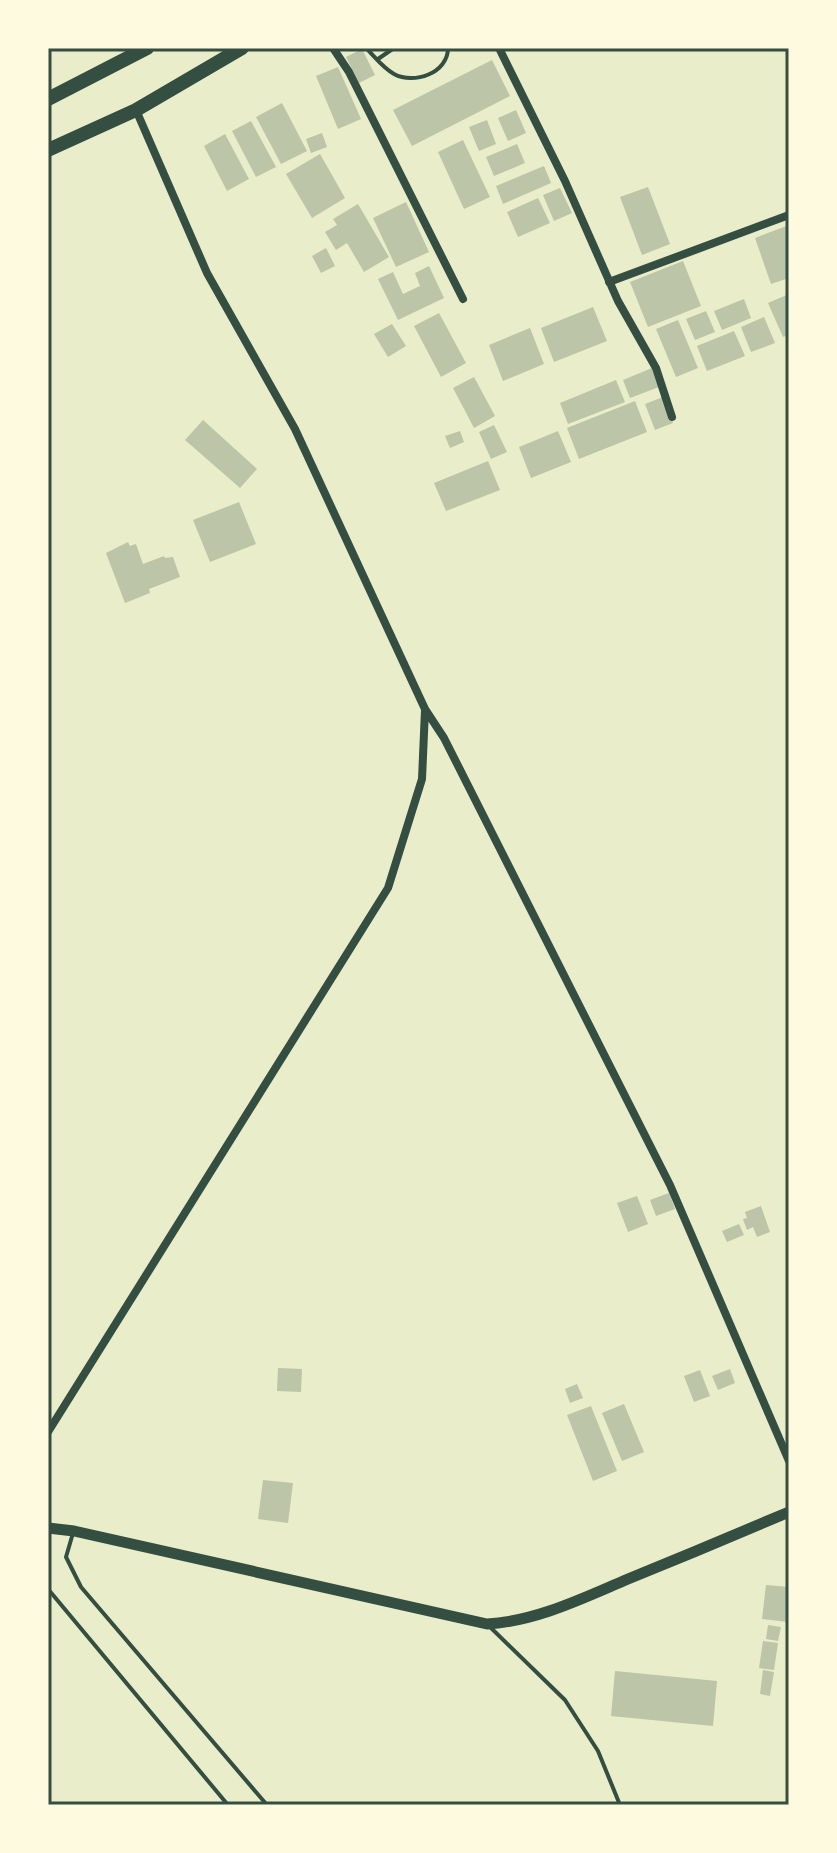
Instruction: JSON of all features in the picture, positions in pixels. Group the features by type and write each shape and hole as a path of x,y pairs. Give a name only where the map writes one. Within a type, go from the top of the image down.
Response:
{"main road":[{"path":"48,99 147,48"},
{"path":"48,150 136,110 242,48"}],"street":[{"path":"333,48 349,72 463,299"},
{"path":"499,48 565,181 609,282 656,368 672,417"},
{"path":"136,110 207,273 295,429 425,709 444,738 670,1185 789,1461"},
{"path":"609,282 789,215"},
{"path":"48,1432 388,888 422,779 425,709"},
{"path":"48,1528 74,1531 487,1624 508,1623 577,1601 789,1512"}],"lane":[{"path":"366,48 398,77 422,77 441,67 448,55 448,48"},
{"path":"378,59 394,48"},
{"path":"74,1531 66,1557 81,1587 267,1805"},
{"path":"48,1589 228,1805"},
{"path":"487,1624 565,1700 598,1751 620,1805"}],"building":[{"path":"362,49 375,75 359,83 346,57"},
{"path":"492,60 510,96 412,146 393,110"},
{"path":"338,67 361,119 338,129 316,76"},
{"path":"282,103 307,151 281,164 256,117"},
{"path":"516,110 526,133 508,141 498,118"},
{"path":"487,120 496,144 479,151 469,127"},
{"path":"251,121 276,167 256,177 232,131"},
{"path":"322,133 327,147 311,153 306,139"},
{"path":"225,134 249,179 227,191 204,146"},
{"path":"463,140 490,197 464,209 438,152"},
{"path":"517,144 525,163 494,176 486,157"},
{"path":"320,154 345,198 312,218 286,174"},
{"path":"544,166 551,183 503,204 496,186"},
{"path":"648,187 670,244 642,255 620,197"},
{"path":"560,188 572,213 554,221 543,195"},
{"path":"538,198 550,223 518,237 507,212"},
{"path":"406,202 429,252 396,267 373,218"},
{"path":"358,204 389,257 364,272 347,243 336,250 325,232 337,225 333,219"},
{"path":"789,225 789,278 771,284 755,238"},
{"path":"326,248 335,266 321,273 312,256"},
{"path":"683,261 701,306 648,327 630,282"},
{"path":"429,266 444,298 398,320 378,279 393,272 403,294 420,286 415,273"},
{"path":"789,294 789,335 783,337 768,303"},
{"path":"744,299 751,318 722,330 714,311"},
{"path":"593,307 607,341 554,362 541,328"},
{"path":"706,311 715,332 695,340 686,319"},
{"path":"439,313 466,363 441,377 414,326"},
{"path":"764,317 775,343 751,352 741,327"},
{"path":"678,320 698,368 676,377 656,329"},
{"path":"392,324 406,346 388,357 374,334"},
{"path":"530,328 544,364 503,381 489,345"},
{"path":"734,331 745,356 707,371 697,346"},
{"path":"652,368 659,387 630,398 623,380"},
{"path":"474,377 495,416 474,428 453,388"},
{"path":"616,380 625,402 568,424 560,403"},
{"path":"663,397 673,423 655,430 645,404"},
{"path":"635,401 647,432 579,459 567,428"},
{"path":"203,420 257,469 240,488 185,440"},
{"path":"494,425 507,452 491,459 479,432"},
{"path":"460,431 464,442 450,448 445,436"},
{"path":"558,431 571,462 531,478 519,447"},
{"path":"488,461 500,490 446,511 434,483"},
{"path":"239,502 256,544 210,562 193,520"},
{"path":"128,542 130,546 136,544 143,564 164,556 173,557 180,577 125,603 106,553"},
{"path":"669,1193 675,1209 656,1216 650,1200"},
{"path":"637,1196 648,1224 628,1232 617,1203"},
{"path":"761,1206 770,1232 757,1237 753,1227 747,1230 743,1219 747,1218 745,1212"},
{"path":"739,1224 744,1235 727,1242 722,1231"},
{"path":"278,1368 302,1369 301,1392 277,1391"},
{"path":"730,1369 735,1383 718,1390 712,1376"},
{"path":"700,1370 710,1396 694,1402 684,1376"},
{"path":"577,1384 583,1398 570,1403 565,1389"},
{"path":"624,1404 644,1452 622,1461 602,1413"},
{"path":"591,1406 617,1471 593,1481 567,1415"},
{"path":"263,1480 293,1483 288,1523 258,1519"},
{"path":"766,1585 789,1587 788,1622 762,1619"},
{"path":"768,1625 781,1627 778,1641 766,1639"},
{"path":"763,1641 778,1643 774,1670 759,1668"},
{"path":"763,1670 774,1672 770,1696 760,1694"},
{"path":"615,1671 717,1681 713,1726 611,1716"}]}
